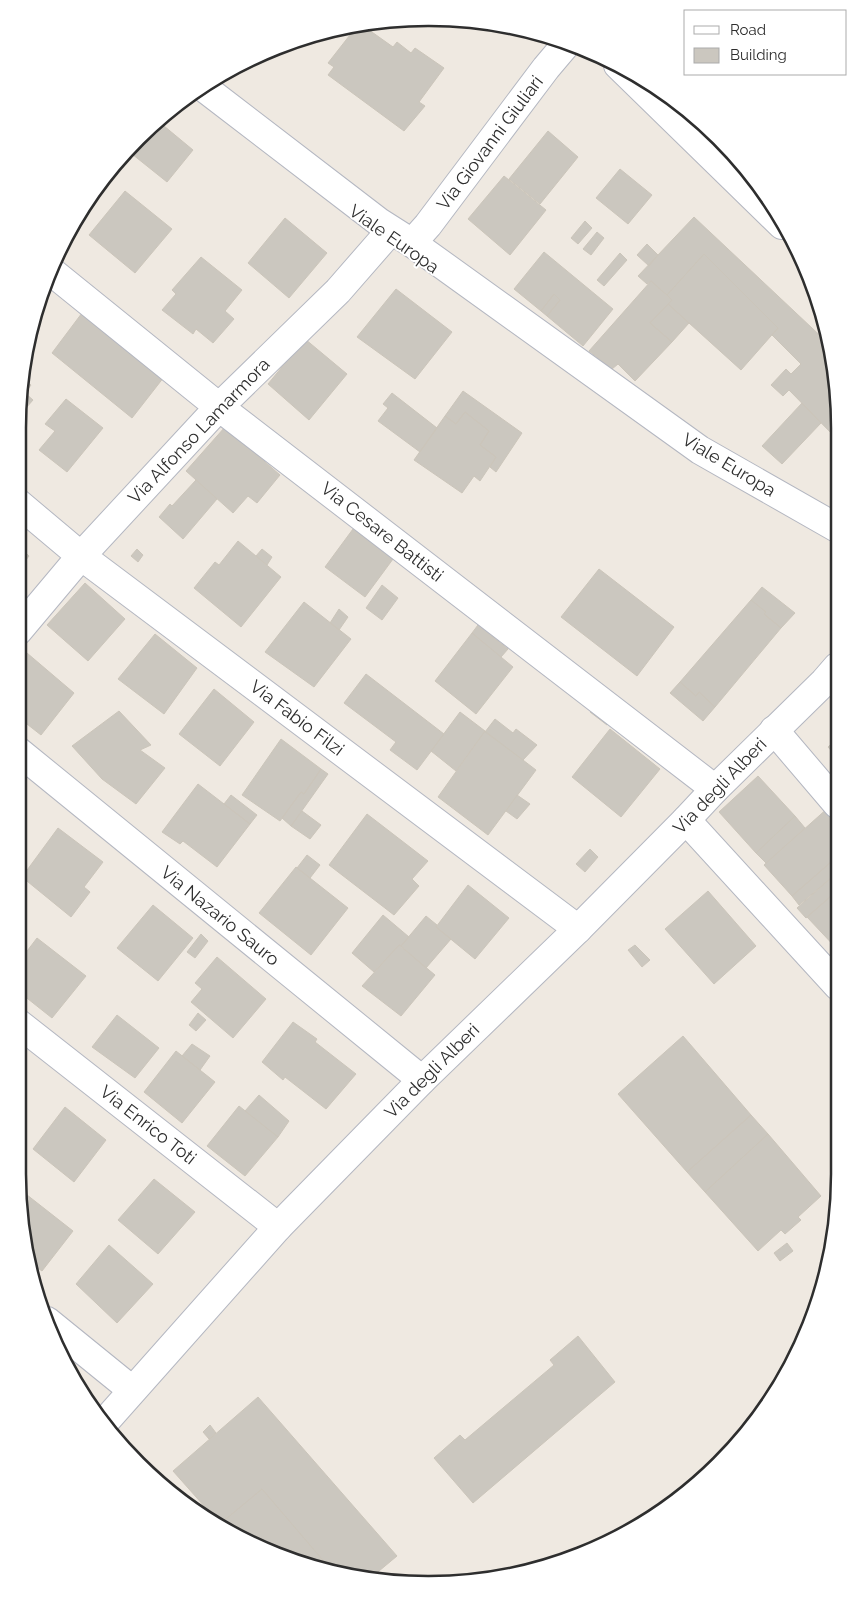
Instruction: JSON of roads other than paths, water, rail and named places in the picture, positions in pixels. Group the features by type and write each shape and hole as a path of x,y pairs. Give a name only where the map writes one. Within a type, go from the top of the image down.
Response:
{"street":[{"name":"Via Giovanni Giuliari","path":"412,243 428,225 562,49"},
{"path":"640,86 765,209"},
{"name":"Viale Europa","path":"209,92 379,222 412,243 700,450 831,525"},
{"name":"Viale Europa","path":"247,121 289,161 386,236 551,344"},
{"name":"Via Alfonso Lamarmora","path":"26,622 82,556 219,407 338,291 386,236"},
{"name":"Via Cesare Battisti","path":"57,276 219,407 716,788"},
{"name":"Via Fabio Filzi","path":"26,510 82,556 578,929"},
{"name":"Via degli Alberi","path":"109,1417 278,1227 422,1080 578,929 774,730 831,677"},
{"name":"Via degli Alberi","path":"774,730 831,797"},
{"name":"Via Nazario Sauro","path":"26,758 422,1080"},
{"path":"686,820 831,978"},
{"name":"Via Enrico Toti","path":"26,1029 278,1227"},
{"path":"59,1330 132,1390"}]}
